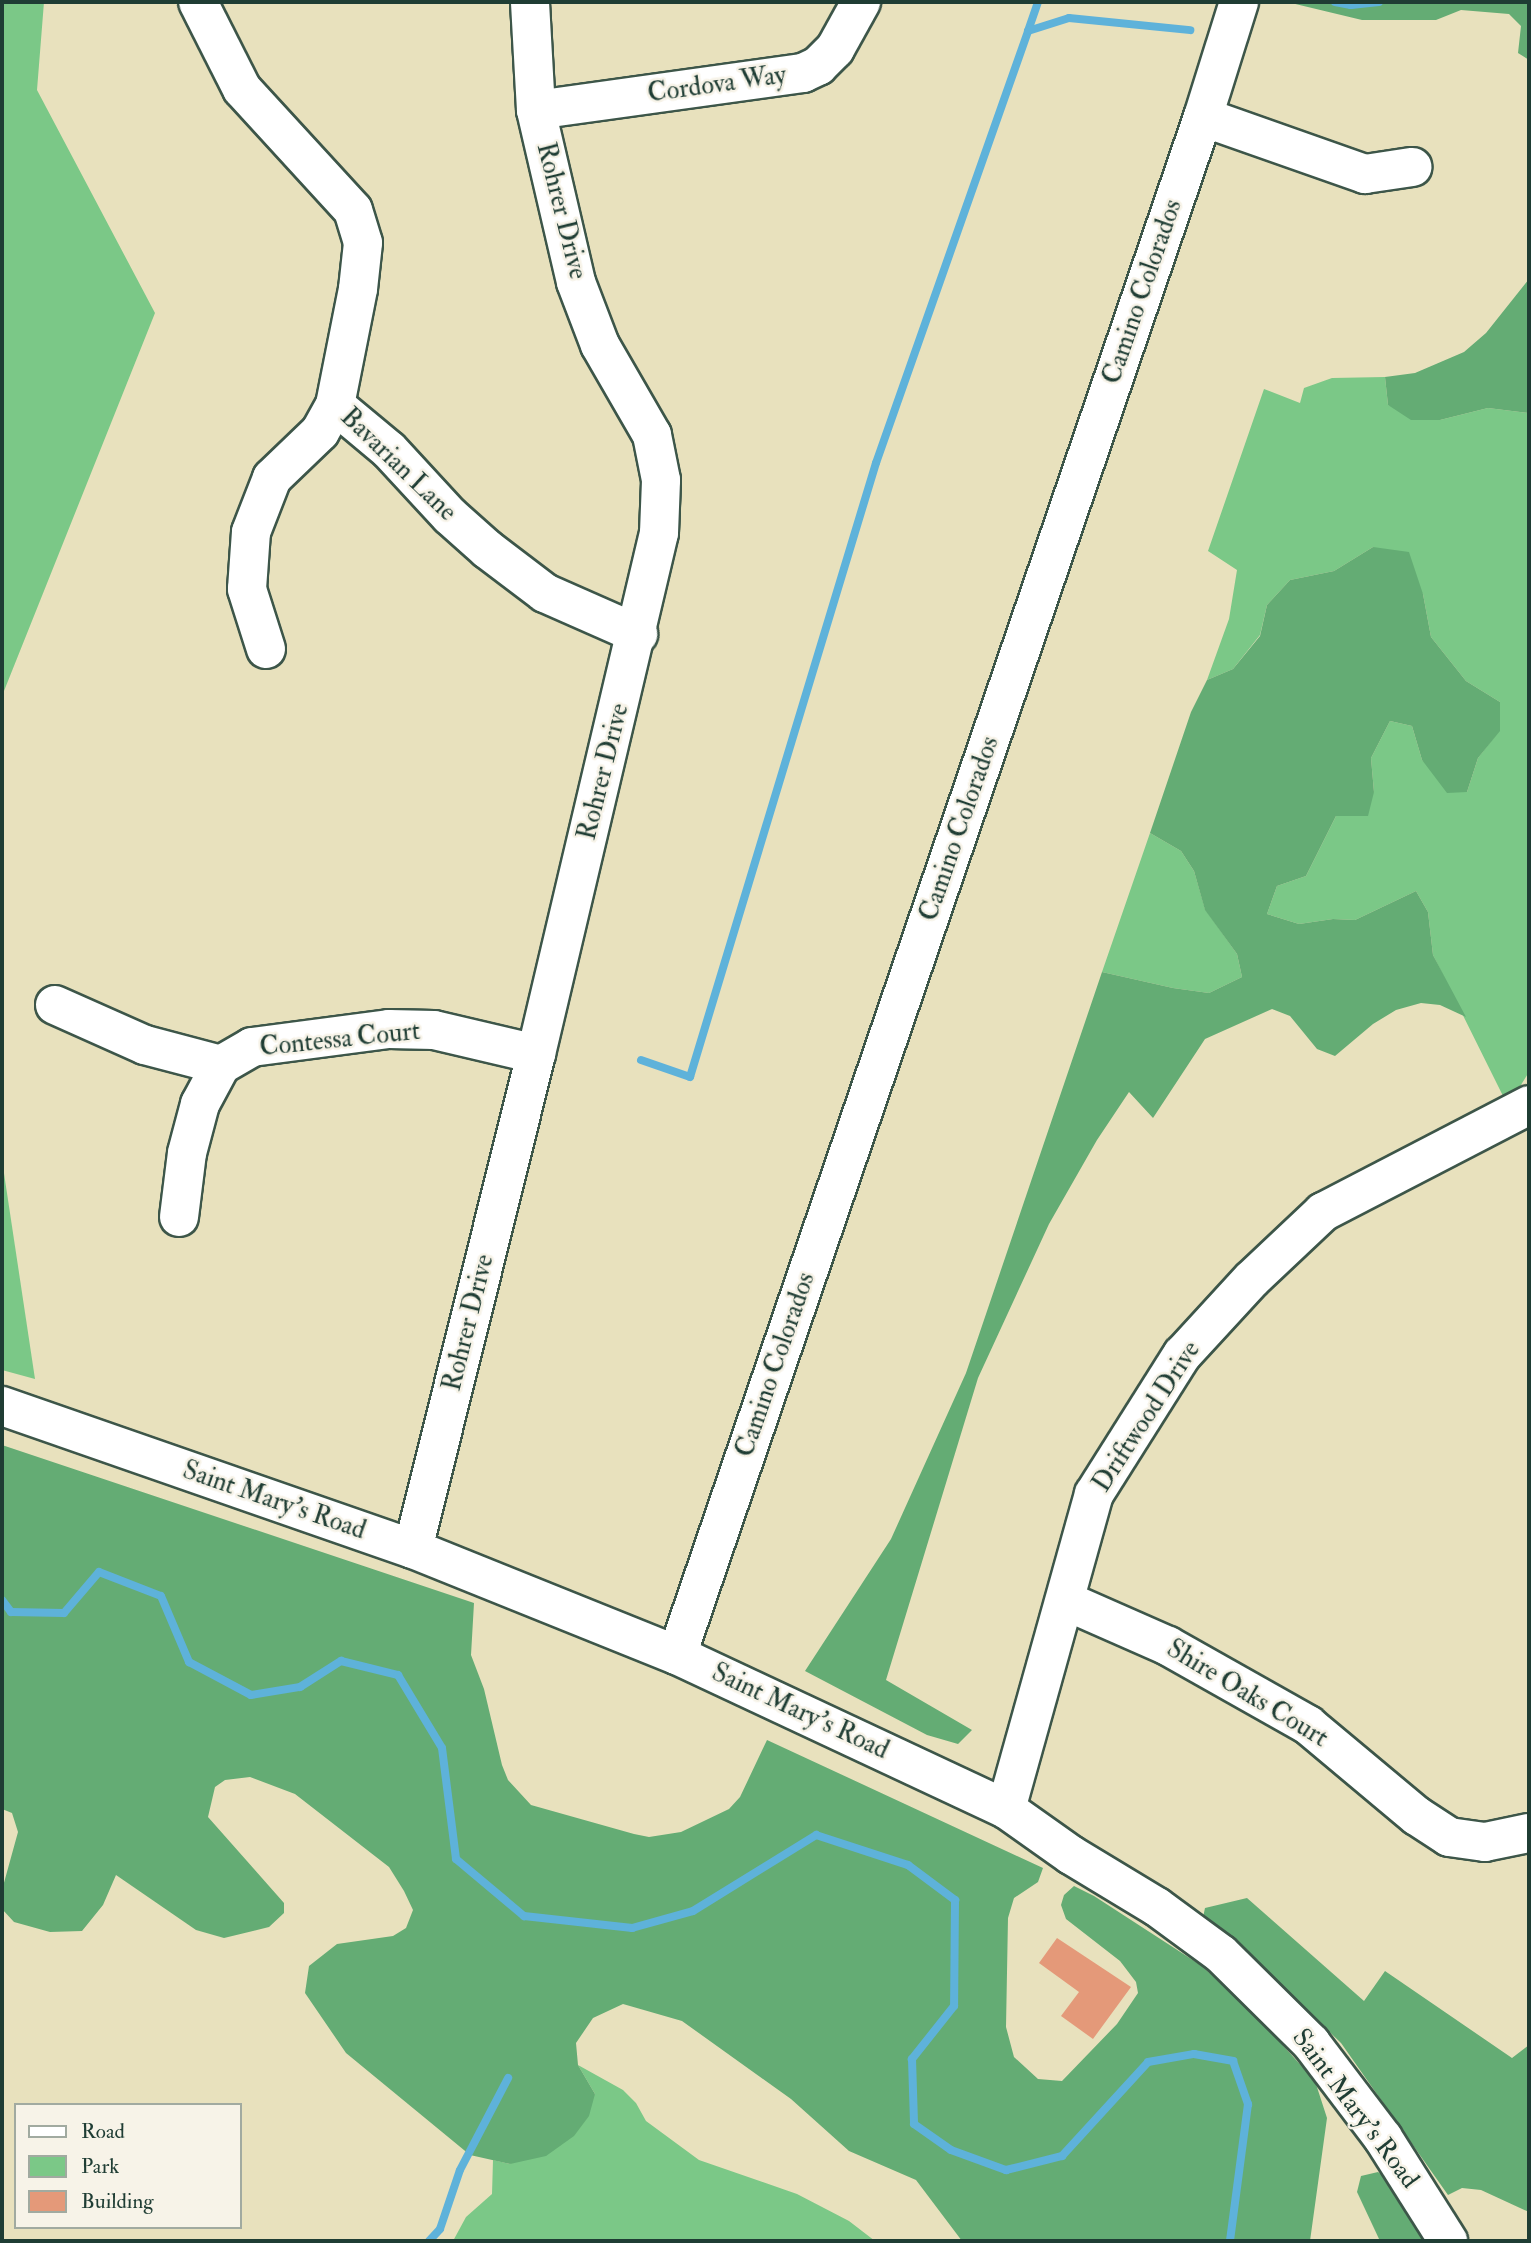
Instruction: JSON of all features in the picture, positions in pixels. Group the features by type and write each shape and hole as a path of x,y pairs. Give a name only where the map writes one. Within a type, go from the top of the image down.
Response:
{"street":[{"name":"Bavarian Lane","path":"198,2 242,89 353,210 363,243 361,266 335,405 389,450 450,516 535,586 545,593 638,634"},
{"name":"Rohrer Drive","path":"413,1549 638,634 659,533 661,480 652,435 600,345 576,282 536,110 530,2"},
{"name":"Cordova Way","path":"536,110 803,73 818,66 835,49 861,2"},
{"name":"Camino Colorados","path":"677,1655 1203,117 1239,2"},
{"path":"1203,117 1364,174 1412,167"},
{"path":"265,649 247,589 251,533 272,478 320,432 335,405"},
{"path":"55,1004 145,1045 221,1065 200,1104 187,1153 179,1217"},
{"name":"Contessa Court","path":"221,1065 252,1047 388,1029 433,1030 536,1054"},
{"name":"Driftwood Drive","path":"1006,1809 1094,1494 1182,1355 1252,1279 1323,1212 1519,1113 1529,1105"},
{"name":"Saint Mary's Road","path":"2,1406 413,1549 677,1655 1006,1809 1071,1855 1157,1907 1221,1954 1311,2043 1383,2138 1448,2241"},
{"name":"Shire Oaks Court","path":"1066,1601 1168,1646 1308,1725 1416,1816 1449,1837 1485,1842 1529,1833"}],"green space":[{"path":"2,2 44,2 37,90 155,313 2,696"},
{"path":"1287,2 1529,2 1529,60 1518,53 1521,26 1509,14 1461,10 1436,20 1362,20"},
{"path":"1529,279 1529,413 1488,408 1440,420 1411,420 1388,405 1385,377 1415,373 1464,352 1486,333"},
{"path":"1385,377 1388,405 1440,420 1488,408 1529,413 1529,1072 1516,1093 1506,1102 1433,955 1428,912 1416,891 1355,920 1333,919 1299,924 1267,914 1277,886 1306,876 1336,816 1374,792 1371,758 1390,721 1412,726 1422,760 1467,792 1478,758 1499,731 1500,702 1466,681 1431,637 1423,594 1373,547 1334,571 1290,580 1267,605 1260,635 1233,669 1207,680 1229,619 1237,570 1208,551 1264,389 1300,403 1304,388 1332,378"},
{"path":"1373,547 1409,552 1423,594 1431,637 1466,681 1500,702 1500,731 1478,758 1467,792 1447,793 1422,760 1412,726 1390,721 1371,758 1374,792 1368,816 1336,816 1306,876 1277,886 1267,914 1299,924 1333,919 1355,920 1416,891 1428,912 1433,955 1466,1017 1440,1005 1421,1003 1396,1010 1373,1024 1335,1056 1317,1049 1290,1016 1272,1009 1205,1039 1153,1118 1129,1092 1097,1140 1049,1224 978,1378 886,1680 972,1730 958,1744 927,1735 805,1671 891,1539 966,1373 1102,972 1209,993 1242,977 1237,954 1205,910 1194,871 1181,851 1150,833 1191,712 1207,680 1233,669 1260,636 1267,605 1290,580 1334,571"},
{"path":"1150,833 1181,851 1194,871 1205,909 1237,954 1242,977 1209,993 1102,972"},
{"path":"2,1160 35,1379 2,1370"},
{"path":"2,1445 474,1603 471,1655 484,1689 502,1765 508,1780 531,1805 649,1837 681,1832 729,1809 740,1797 767,1740 1043,1868 1038,1882 1014,1898 1008,1918 1006,2027 1014,2057 1038,2079 1062,2081 1117,2024 1138,1993 1136,1982 1120,1961 1066,1919 1061,1905 1064,1895 1074,1886 1094,1896 1202,1966 1261,2021 1315,2081 1327,2118 1310,2241 962,2241 916,2180 849,2151 791,2099 682,2021 623,2004 593,2018 576,2043 578,2065 595,2094 589,2116 574,2136 546,2156 510,2164 470,2155 346,2053 305,1993 309,1966 337,1944 393,1936 406,1928 413,1910 404,1891 389,1867 295,1794 250,1777 225,1780 215,1787 208,1817 284,1903 284,1913 269,1927 224,1938 196,1930 116,1875 103,1905 82,1931 50,1932 14,1922 2,1909 2,1890 18,1832 12,1813 2,1809"},
{"path":"1247,1898 1364,2001 1385,1971 1512,2058 1529,2045 1529,2212 1481,2190 1462,2188 1448,2195 1341,2043 1284,1988 1202,1922 1205,1908"},
{"path":"578,2065 623,2090 636,2103 646,2121 699,2160 797,2194 849,2221 875,2241 453,2241 466,2217 492,2194 493,2160 510,2164 595,2094"},
{"path":"1378,2172 1389,2180 1424,2241 1380,2241 1357,2192 1361,2176"}],"building":[{"path":"1057,1938 1131,1987 1093,2039 1061,2016 1079,1992 1039,1963"}],"waterway":[{"path":"1028,31 1038,2"},
{"path":"1335,2 1351,5 1379,2"},
{"path":"641,1060 690,1077 876,463 1028,31 1069,18 1190,30"},
{"path":"2,1600 11,1612 64,1613 99,1572 161,1596 189,1662 251,1695 300,1687 341,1661 398,1675 442,1748 456,1859 524,1916 632,1928 693,1911 816,1835 908,1865 955,1900 954,2006 912,2059 914,2124 951,2150 1006,2170 1062,2156 1148,2062 1194,2054 1233,2061 1248,2104 1230,2241"},
{"path":"429,2241 440,2229 460,2170 508,2078"}]}
